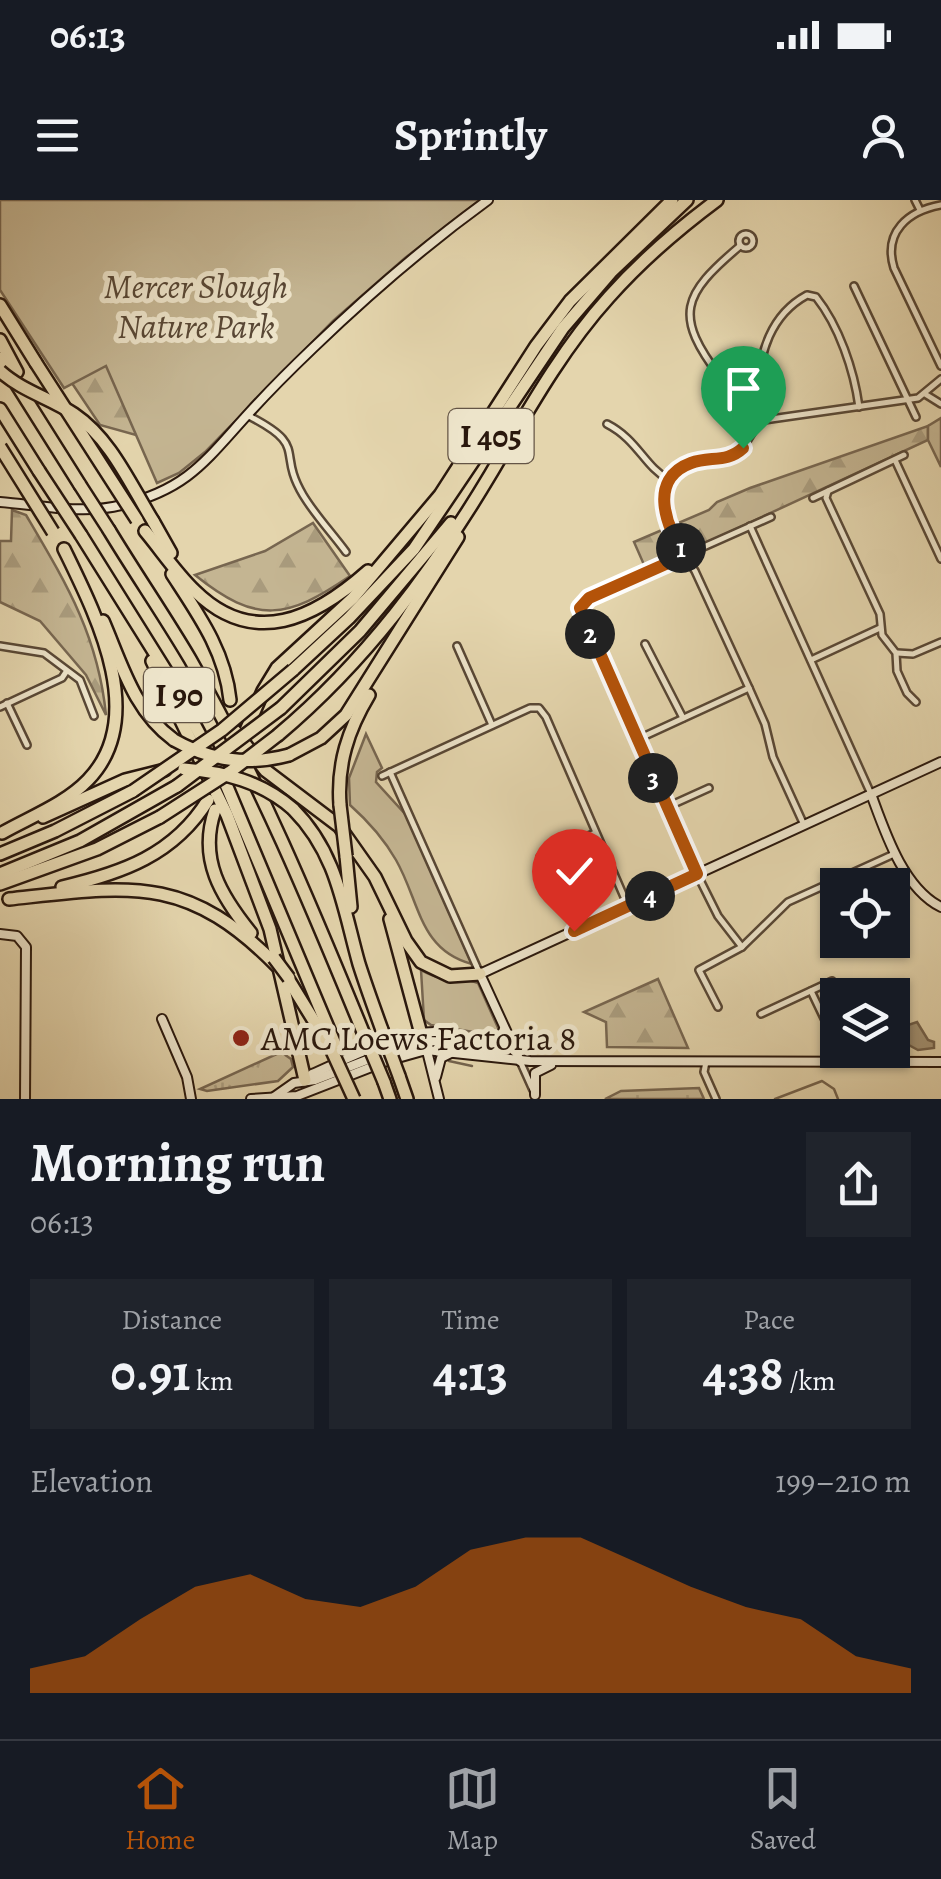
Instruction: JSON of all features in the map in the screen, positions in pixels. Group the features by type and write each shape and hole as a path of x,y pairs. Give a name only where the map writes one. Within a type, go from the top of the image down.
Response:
{"highway":[{"path":"246,732 277,668 352,598 440,495 536,346 570,301 672,200"},
{"name":"I 405","path":"0,854 56,831 132,791 222,730 349,618 414,549 448,503 563,328 612,271 687,200"},
{"name":"I 405","path":"0,884 97,849 160,817 243,762 318,702 364,654 422,579 572,344 608,298 682,226 717,200"},
{"path":"0,305 145,524 215,643 230,700"},
{"path":"0,320 36,363"},
{"path":"0,340 38,416"},
{"name":"I 90","path":"0,358 206,689 301,880 390,1099"},
{"path":"0,371 90,427 111,452 145,524 206,601 236,617 256,622 298,618 336,598 404,539"},
{"name":"I 90","path":"0,413 166,671 225,782 334,1050"},
{"path":"0,447 97,606 135,698 152,720 174,740 221,759 252,762 312,744 340,722 434,578 504,450"},
{"path":"0,874 80,841 177,786 238,743 281,708 360,631 488,478"},
{"path":"1,833 77,790 100,765 113,736 117,702 102,640 64,549"},
{"path":"100,565 152,662 236,838 276,948 308,1090"},
{"path":"368,990 353,916 339,775 354,723 434,578"},
{"path":"206,689 264,770 339,826 375,877 420,962 450,976 480,974"},
{"path":"1,833 125,780 158,771 184,769 238,778 274,794 314,833 333,866 368,990 406,1099"},
{"path":"5,900 110,876 144,862 211,805 209,842 217,886 230,908 289,978 334,1050 354,1099"},
{"path":"375,877 424,1041"},
{"path":"5,900 112,888 158,892 220,916 272,959"}],"street":[{"path":"0,502 93,509 121,505 154,494 199,468 247,415 376,289 488,200"},
{"path":"915,200 920,210"},
{"path":"941,205 920,210 898,228 891,248 891,261 941,366"},
{"path":"740,246 701,282 689,313 694,338 704,356 740,402 756,408"},
{"path":"854,286 916,417"},
{"path":"760,422 756,408 764,342 798,300 812,294 824,308 851,367 859,406"},
{"path":"804,825 773,757 765,724 749,688 686,555 666,523 664,495 669,480 690,464 740,452 760,422 908,400 924,394 941,380"},
{"path":"924,394 941,404"},
{"path":"247,415 277,430 286,440 301,492 346,552"},
{"path":"608,424 628,436 658,473 669,480"},
{"path":"812,498 904,455"},
{"path":"894,460 941,559"},
{"path":"828,490 826,498 880,614 880,628 896,653 907,693 916,702"},
{"path":"742,948 718,916 697,874 580,608 589,598 771,517"},
{"path":"750,526 897,853 920,891 941,907"},
{"path":"810,660 880,628"},
{"path":"896,653 913,654 941,642"},
{"path":"645,644 683,718"},
{"path":"0,646 44,653 60,662 66,672 80,680 94,716"},
{"path":"457,646 492,725"},
{"path":"26,745 4,705 62,678 66,672"},
{"path":"636,740 749,688"},
{"path":"382,776 530,708 539,708 628,906"},
{"path":"480,974 940,764"},
{"path":"390,772 535,1095"},
{"path":"666,807 709,788"},
{"path":"540,856 595,833"},
{"path":"718,1007 699,970 742,948 788,902 897,853"},
{"path":"0,934 12,934 23,942 26,951 25,1099"},
{"path":"762,1014 820,987"},
{"path":"811,991 820,1010"},
{"path":"162,1018 188,1077 191,1099"},
{"path":"488,1051 498,1045 504,1028"},
{"path":"308,1090 312,1074 355,1056 452,1034 509,1060"},
{"path":"424,1041 439,1099"},
{"path":"251,1099 308,1090 387,1061 424,1041 459,1052 520,1061 820,1061"},
{"path":"436,1086 440,1058 459,1052"},
{"path":"535,1095 535,1073 570,1062"},
{"path":"706,1062 706,1076 716,1099"},
{"path":"910,1062 941,1062"}],"green space":[{"name":"Mercer Slough Nature Park","path":"0,200 480,200 333,321 205,452 179,473 157,483 106,366 64,388 0,290"},
{"path":"43,340 123,369 143,437 100,425"},
{"path":"941,418 941,467 928,440 928,426"},
{"path":"928,426 928,440 695,548 645,567 634,542 750,488"},
{"path":"12,510 26,515 78,610 96,660 106,715 86,675 40,621 0,602 0,541 11,541"},
{"path":"313,523 350,576 308,601 290,608 255,609 217,591 195,575 265,551"},
{"path":"366,734 382,768 377,772 376,782 406,815 472,964 441,948 431,936 391,852 350,805 349,778"},
{"path":"421,970 438,977 478,983 499,1030 493,1044 473,1032 431,1025 424,1020"},
{"path":"658,979 688,1048 607,1047 606,1022 584,1012"},
{"path":"281,1052 291,1059 293,1067 278,1081 200,1089"},
{"path":"699,1088 704,1099 605,1099 621,1091"}],"shaded area":[{"path":"917,1022 928,1040 934,1042 934,1048 918,1050 910,1046 910,1024"}],"waterway":[{"path":"449,1061 472,1066"},
{"path":"775,1099 822,1081 834,1089 838,1099"}],"place":[{"name":"AMC Loews Factoria 8","path":"241,1038"}],"route":[{"path":"574,931 697,874 580,608 589,598 686,555 666,523 664,495 669,480 690,464 723,459 743,448"}]}
